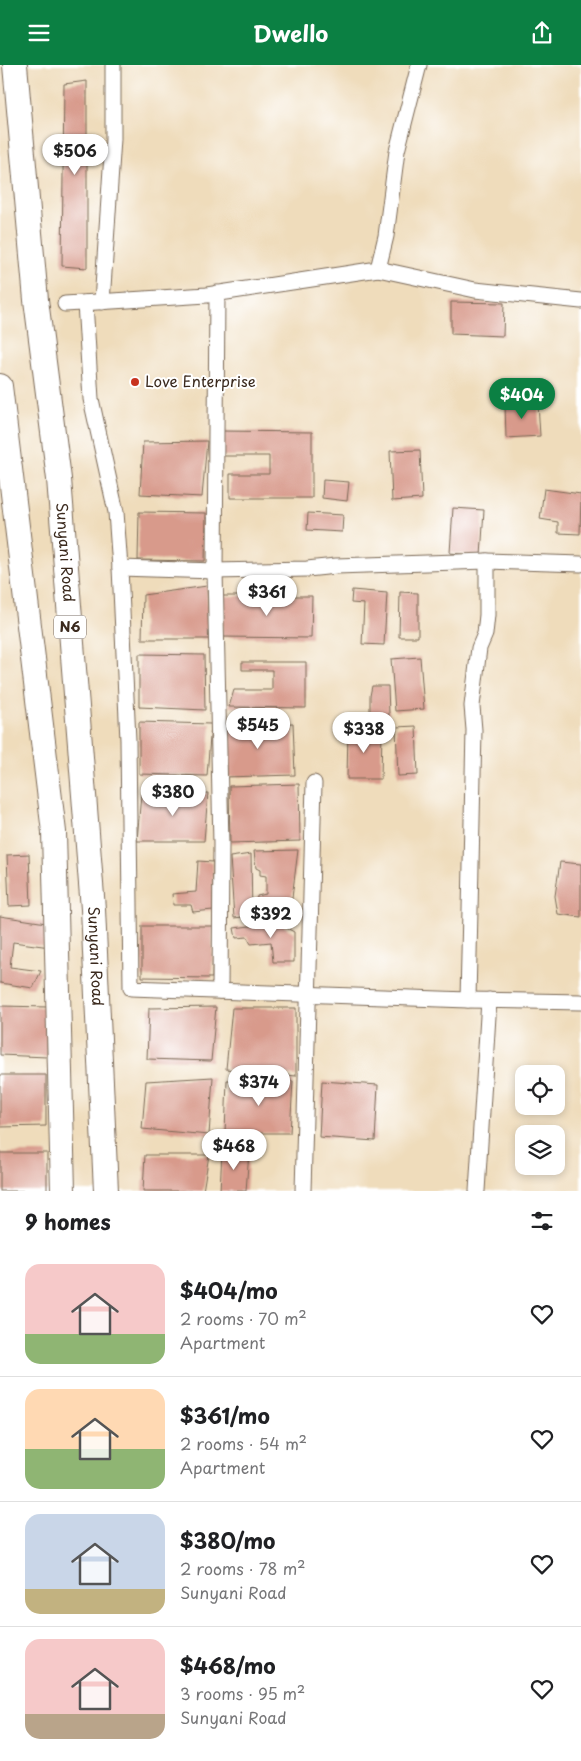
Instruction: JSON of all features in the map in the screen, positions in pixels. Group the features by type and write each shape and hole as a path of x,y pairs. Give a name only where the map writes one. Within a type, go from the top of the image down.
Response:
{"main road":[{"name":"Sunyani Road","path":"10,72 59,479 93,909 106,1191"},
{"path":"0,386 54,833 63,1191"}],"street":[{"path":"102,302 113,139 113,65"},
{"path":"378,269 386,236 397,151 419,65"},
{"path":"65,305 217,293 378,269 476,290 581,301"},
{"path":"217,293 215,571 222,844 220,991"},
{"path":"85,303 91,399 116,512 120,568 128,740 131,988 581,1002"},
{"path":"468,999 474,730 472,706 479,649 485,634 487,615 487,561"},
{"path":"120,568 215,571 307,569 336,565 380,566 487,561 581,564"},
{"path":"303,1191 314,783"},
{"path":"477,1191 489,1000"}],"building":[{"path":"87,81 87,268 62,266 64,84"},
{"path":"451,302 504,303 503,336 451,334"},
{"path":"538,403 540,436 506,438 505,404"},
{"path":"220,431 312,432 312,498 230,498 230,474 269,474 269,456 220,456"},
{"path":"207,441 202,497 140,494 143,442"},
{"path":"420,450 422,499 392,501 390,451"},
{"path":"323,480 349,482 347,501 322,498"},
{"path":"544,489 581,494 580,534 558,533 558,522 540,519"},
{"path":"453,508 484,510 481,556 450,553"},
{"path":"139,512 206,513 205,561 138,560"},
{"path":"308,513 343,515 342,532 307,530"},
{"path":"207,586 209,639 142,639 143,595"},
{"path":"352,590 387,593 384,645 362,644 364,604 351,603"},
{"path":"400,592 418,593 418,637 399,637"},
{"path":"222,596 312,596 311,638 222,637"},
{"path":"139,654 204,655 205,710 139,707"},
{"path":"420,657 424,709 395,711 391,659"},
{"path":"242,662 306,662 306,708 229,707 234,690 272,690 272,670 242,670"},
{"path":"372,686 388,686 389,715 370,716"},
{"path":"139,722 211,724 207,776 139,774"},
{"path":"293,723 295,775 224,777 222,725"},
{"path":"416,726 418,775 398,776 396,727"},
{"path":"348,728 382,729 381,779 347,779"},
{"path":"299,784 300,841 230,843 229,786"},
{"path":"208,793 204,841 137,841 141,794"},
{"path":"298,850 290,914 256,914 257,896 266,894 266,876 260,875 260,870 256,868 254,851"},
{"path":"29,854 31,905 9,906 7,855"},
{"path":"251,854 252,916 234,918 230,857"},
{"path":"198,861 213,862 213,910 193,912 191,905 173,905 172,894 196,892"},
{"path":"560,862 581,864 581,917 558,914 555,896"},
{"path":"0,916 53,924 50,947 13,942 10,967 41,971 33,988 0,983"},
{"path":"282,922 285,927 294,932 294,962 273,962 271,942 251,944 247,937 236,938 234,928"},
{"path":"142,926 213,926 212,978 142,977"},
{"path":"0,1006 48,1007 47,1057 0,1055"},
{"path":"216,1007 211,1061 147,1059 149,1008"},
{"path":"232,1008 296,1008 296,1076 226,1069"},
{"path":"0,1075 46,1075 46,1126 0,1127"},
{"path":"213,1077 209,1135 142,1129 146,1081"},
{"path":"227,1080 293,1081 290,1133 225,1133"},
{"path":"322,1081 378,1085 375,1141 319,1137"},
{"path":"222,1151 249,1152 246,1191 220,1191"},
{"path":"0,1153 47,1153 47,1191 0,1191"},
{"path":"145,1155 209,1155 203,1191 143,1191"}],"place":[{"name":"Love Enterprise","path":"135,382"}]}
